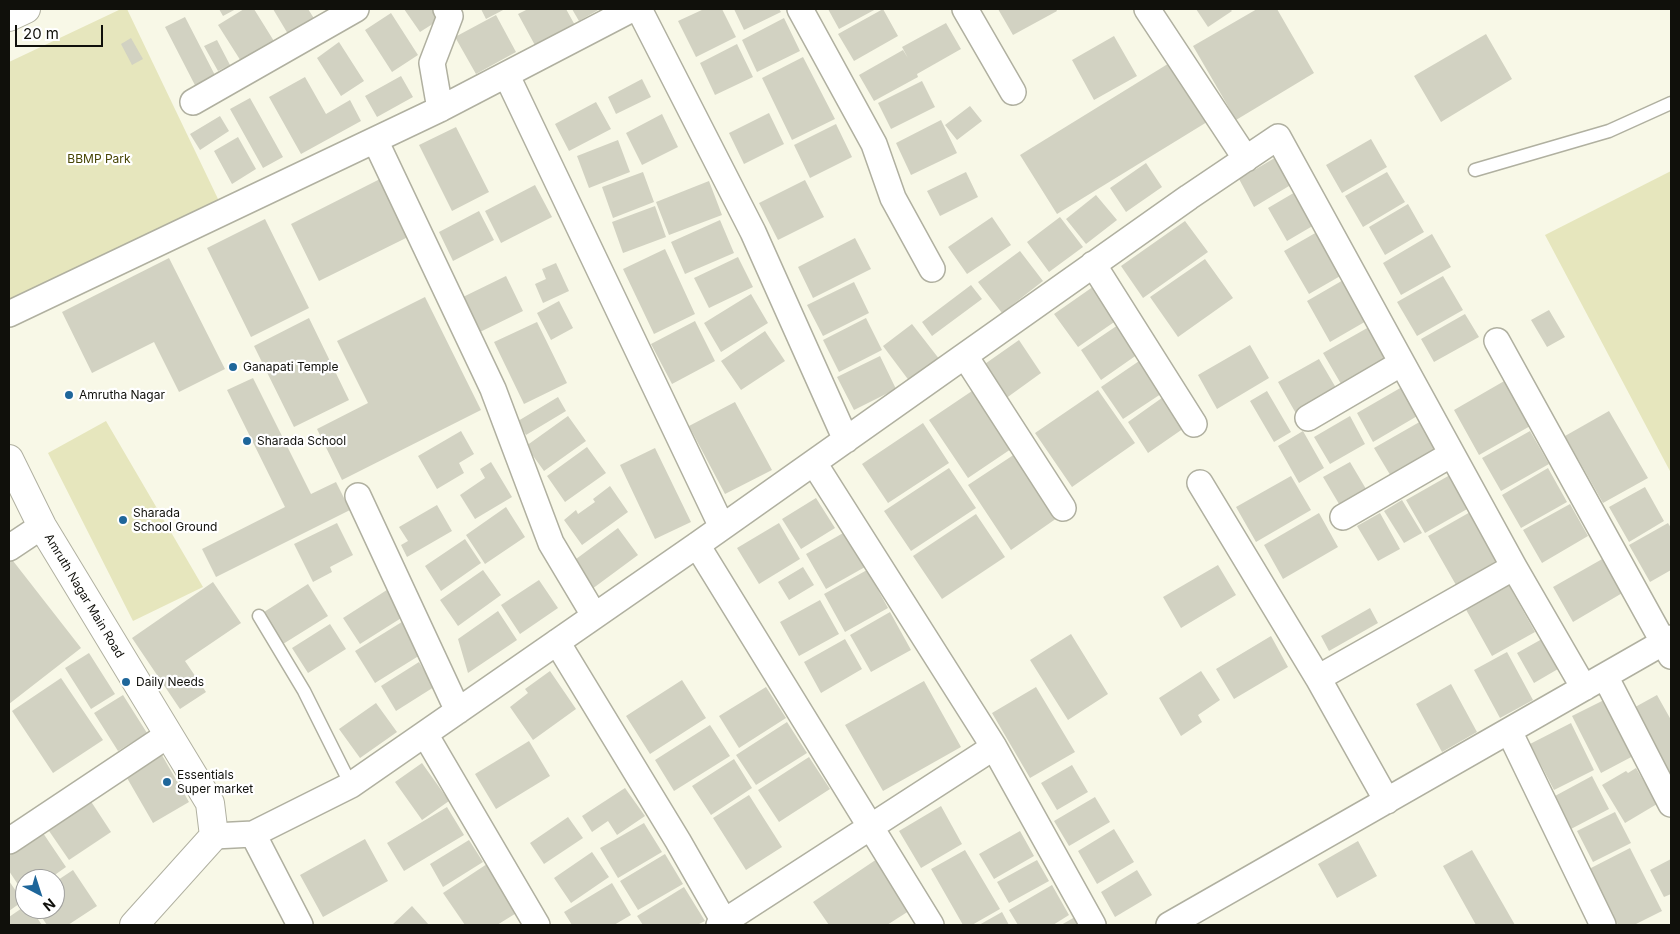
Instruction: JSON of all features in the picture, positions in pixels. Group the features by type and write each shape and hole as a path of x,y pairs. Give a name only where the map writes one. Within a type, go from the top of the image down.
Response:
{"street":[{"path":"9,17 26,9"},
{"path":"193,102 356,9"},
{"path":"440,109 432,63 450,16 446,9"},
{"path":"9,314 440,109 507,76 632,9"},
{"path":"639,9 753,232 846,440"},
{"path":"800,9 874,144 893,198 932,268"},
{"path":"965,9 1012,92"},
{"path":"1147,9 1246,158"},
{"path":"507,76 722,527"},
{"path":"134,925 214,836 253,834 352,785 1278,137 1514,567 1595,682 1671,804"},
{"path":"375,140 493,389 551,543 594,616"},
{"path":"1094,264 1194,424"},
{"path":"1169,925 1595,682 1669,646 1498,342"},
{"path":"965,356 1063,508"},
{"path":"1308,418 1402,363"},
{"path":"1343,517 1452,454"},
{"name":"Amruth Nagar Main Road","path":"9,459 42,526 210,802 214,836"},
{"path":"814,463 994,747 1093,925"},
{"path":"1200,483 1318,678 1387,801"},
{"path":"358,496 458,711"},
{"path":"9,548 42,526"},
{"path":"697,545 931,925"},
{"path":"1318,678 1514,567"},
{"path":"557,642 678,841 723,924 994,747"},
{"path":"1509,731 1604,925"},
{"path":"426,734 537,925"},
{"path":"9,841 168,735"},
{"path":"253,834 300,925"}],"lane":[{"path":"1475,170 1609,131 1671,103"},
{"path":"259,616 304,690 352,785"}],"green space":[{"name":"BBMP Park","path":"121,9 127,9 219,201 9,301 9,62"},
{"path":"1671,171 1671,473 1545,235"},
{"name":"Sharada School Ground","path":"106,421 203,587 133,621 48,453"}],"building":[{"path":"219,9 236,9 223,16"},
{"path":"244,9 254,9 277,46 244,66 218,25"},
{"path":"273,9 308,9 317,23 291,39"},
{"path":"404,9 436,9 442,18 420,32"},
{"path":"481,9 505,9 486,19"},
{"path":"528,9 566,9 576,27 537,49 518,14"},
{"path":"572,9 600,9 579,21"},
{"path":"704,9 722,9 736,37 696,57 678,21"},
{"path":"734,9 779,9 781,12 744,30"},
{"path":"828,9 876,9 839,29"},
{"path":"883,9 898,36 854,61 838,34"},
{"path":"998,9 1056,9 1057,11 1013,35"},
{"path":"1196,9 1230,9 1232,11 1208,27"},
{"path":"1257,9 1277,9 1314,73 1236,120 1193,46"},
{"path":"391,13 418,55 392,72 365,30"},
{"path":"496,15 516,52 476,74 455,37"},
{"path":"185,17 219,83 199,93 165,27"},
{"path":"784,18 800,51 757,72 742,40"},
{"path":"946,23 961,49 917,74 918,77 874,101 859,75 903,50 908,58 902,47"},
{"path":"1486,34 1512,79 1441,122 1414,76"},
{"path":"1114,36 1137,76 1094,100 1072,60"},
{"path":"131,38 143,59 132,65 121,44"},
{"path":"217,40 230,65 218,71 204,46"},
{"path":"339,42 364,81 341,96 317,58"},
{"path":"737,44 753,77 715,95 700,63"},
{"path":"803,57 835,119 792,140 762,78"},
{"path":"1171,62 1207,122 1057,214 1020,155"},
{"path":"401,76 413,97 377,117 365,96"},
{"path":"305,77 326,114 350,100 361,121 301,154 269,97"},
{"path":"642,79 651,97 616,114 608,97"},
{"path":"922,81 935,107 891,129 878,103"},
{"path":"250,98 283,157 263,168 230,109"},
{"path":"596,102 611,129 569,151 555,124"},
{"path":"970,106 982,121 957,140 945,125"},
{"path":"769,113 784,144 744,164 729,133"},
{"path":"662,114 678,147 642,165 626,133"},
{"path":"220,116 229,131 200,150 190,134"},
{"path":"941,120 957,153 911,175 896,143"},
{"path":"836,124 852,157 810,178 794,145"},
{"path":"456,127 489,192 452,211 419,145"},
{"path":"238,137 256,169 232,184 214,151"},
{"path":"1371,139 1387,167 1342,193 1326,165"},
{"path":"618,140 630,172 589,188 577,156"},
{"path":"1278,156 1294,183 1254,207 1239,179"},
{"path":"1146,163 1162,187 1126,212 1110,188"},
{"path":"643,172 654,202 613,218 602,187"},
{"path":"966,172 978,197 940,216 927,191"},
{"path":"1387,172 1405,202 1363,227 1345,196"},
{"path":"380,179 408,237 319,281 291,224"},
{"path":"805,180 824,217 778,240 759,203"},
{"path":"709,181 722,215 669,235 656,202"},
{"path":"535,185 552,217 501,243 485,211"},
{"path":"1297,191 1316,224 1287,241 1268,208"},
{"path":"1096,195 1117,220 1086,244 1066,219"},
{"path":"1408,204 1424,232 1385,255 1369,227"},
{"path":"655,206 666,237 623,253 612,222"},
{"path":"479,211 494,240 453,261 439,232"},
{"path":"992,217 1011,245 967,274 948,247"},
{"path":"1060,217 1083,247 1049,272 1027,242"},
{"path":"265,219 309,308 251,337 207,248"},
{"path":"720,220 734,253 685,274 671,242"},
{"path":"1185,221 1208,252 1143,298 1121,266"},
{"path":"1317,232 1342,275 1309,294 1284,251"},
{"path":"1432,234 1451,267 1401,295 1383,263"},
{"path":"855,238 871,269 813,298 798,267"},
{"path":"665,249 695,314 654,334 623,269"},
{"path":"1020,251 1043,281 1002,313 978,282"},
{"path":"738,257 753,287 709,308 694,278"},
{"path":"169,258 225,369 179,392 154,342 92,373 62,312"},
{"path":"1205,259 1233,298 1178,337 1150,297"},
{"path":"556,263 569,291 543,303 535,284 546,279 542,269"},
{"path":"506,276 523,311 480,332 463,297"},
{"path":"1443,276 1463,310 1417,336 1397,302"},
{"path":"1345,279 1368,320 1330,342 1307,301"},
{"path":"854,282 869,313 823,336 807,305"},
{"path":"1097,284 1120,318 1078,347 1054,314"},
{"path":"971,285 982,299 932,336 922,322"},
{"path":"751,294 768,323 721,352 704,323"},
{"path":"425,297 481,410 342,480 317,429 368,403 337,341"},
{"path":"559,301 573,328 551,340 537,313"},
{"path":"1549,310 1565,337 1547,347 1531,320"},
{"path":"1465,314 1479,337 1434,362 1421,339"},
{"path":"309,318 349,400 294,427 254,346"},
{"path":"866,318 882,350 839,372 823,340"},
{"path":"695,321 715,361 672,384 651,344"},
{"path":"537,322 567,383 524,404 494,342"},
{"path":"1121,323 1141,352 1101,380 1081,350"},
{"path":"912,324 940,360 910,382 883,346"},
{"path":"1369,327 1390,363 1344,389 1323,353"},
{"path":"765,331 785,361 741,390 721,361"},
{"path":"1019,340 1041,373 1005,399 982,366"},
{"path":"1250,345 1269,378 1217,409 1198,375"},
{"path":"880,356 896,389 854,410 837,377"},
{"path":"1145,357 1167,390 1123,419 1101,387"},
{"path":"1319,359 1339,393 1298,417 1278,382"},
{"path":"253,378 311,494 336,482 350,510 216,577 202,549 285,507 227,390"},
{"path":"1506,380 1532,425 1479,455 1454,410"},
{"path":"1402,387 1419,415 1373,442 1357,413"},
{"path":"1098,390 1135,443 1072,487 1035,433"},
{"path":"972,391 1011,449 968,478 929,420"},
{"path":"1267,391 1291,432 1274,442 1250,401"},
{"path":"1166,395 1187,426 1148,453 1128,422"},
{"path":"558,397 566,411 526,435 518,421"},
{"path":"735,402 772,470 725,494 689,426"},
{"path":"1609,411 1648,478 1603,503 1565,436"},
{"path":"568,416 586,441 544,471 526,446"},
{"path":"1350,416 1365,444 1330,464 1314,437"},
{"path":"1423,420 1441,450 1392,478 1374,448"},
{"path":"923,423 949,463 888,503 862,464"},
{"path":"461,431 474,454 459,463 464,473 437,489 418,456"},
{"path":"1303,431 1324,468 1299,483 1278,446"},
{"path":"1530,431 1549,464 1501,491 1482,458"},
{"path":"587,447 606,473 565,502 547,476"},
{"path":"655,448 691,522 655,539 620,465"},
{"path":"1015,454 1057,518 1011,550 968,485"},
{"path":"491,462 512,497 475,519 460,495 485,478 480,469"},
{"path":"1350,462 1369,494 1342,509 1323,477"},
{"path":"949,468 976,508 911,551 884,511"},
{"path":"1548,468 1567,502 1521,528 1502,495"},
{"path":"1450,475 1469,508 1425,533 1406,500"},
{"path":"1291,476 1311,510 1256,542 1236,507"},
{"path":"610,486 628,512 582,545 564,520 576,510 578,514 595,502 593,499"},
{"path":"1645,487 1664,521 1629,542 1609,507"},
{"path":"816,498 835,528 801,549 782,519"},
{"path":"1402,500 1422,533 1404,543 1384,511"},
{"path":"1570,504 1588,536 1542,563 1523,530"},
{"path":"437,505 452,531 407,557 401,545 408,541 399,527"},
{"path":"506,507 525,537 485,564 466,535"},
{"path":"1472,511 1500,559 1456,585 1428,536"},
{"path":"1319,513 1338,547 1283,579 1264,545"},
{"path":"1380,513 1400,549 1378,561 1357,526"},
{"path":"976,514 1005,557 942,599 913,556"},
{"path":"337,523 353,555 330,567 332,572 313,582 294,544"},
{"path":"779,523 800,559 759,584 737,548"},
{"path":"1668,523 1671,528 1671,570 1650,582 1629,545"},
{"path":"618,528 638,555 592,589 572,562"},
{"path":"845,532 865,567 826,589 806,554"},
{"path":"465,539 481,563 441,591 425,566"},
{"path":"10,557 81,648 9,704 9,559"},
{"path":"1604,558 1624,592 1573,622 1553,587"},
{"path":"1218,565 1236,595 1181,628 1163,597"},
{"path":"803,567 814,585 789,600 778,582"},
{"path":"483,570 501,595 458,626 440,600"},
{"path":"867,570 888,608 845,632 824,594"},
{"path":"539,580 558,608 520,634 501,605"},
{"path":"213,582 241,623 185,661 206,692 180,709 132,638"},
{"path":"1507,582 1535,632 1492,656 1464,606"},
{"path":"308,584 328,616 283,644 264,612"},
{"path":"390,588 406,615 360,644 343,618"},
{"path":"820,600 839,634 799,656 780,622"},
{"path":"1370,608 1378,623 1329,651 1321,636"},
{"path":"498,611 517,640 468,673 458,639"},
{"path":"890,612 911,650 871,672 850,635"},
{"path":"405,620 425,652 375,683 355,651"},
{"path":"330,624 346,649 308,673 292,648"},
{"path":"1071,634 1108,694 1068,720 1030,660"},
{"path":"1271,636 1288,667 1234,699 1216,669"},
{"path":"845,639 862,669 821,693 804,662"},
{"path":"1542,639 1558,669 1534,683 1517,653"},
{"path":"1507,652 1533,700 1500,718 1474,670"},
{"path":"89,653 115,694 91,709 65,668"},
{"path":"419,662 434,687 396,711 381,686"},
{"path":"550,671 576,709 533,740 510,707 528,693 525,689"},
{"path":"1201,671 1220,700 1198,715 1202,722 1181,736 1159,698"},
{"path":"61,678 103,740 53,773 12,711"},
{"path":"682,680 706,718 650,754 626,716"},
{"path":"924,681 961,747 883,791 845,725"},
{"path":"1451,684 1477,732 1442,752 1416,704"},
{"path":"766,687 786,718 739,748 719,716"},
{"path":"1036,687 1075,752 1030,778 992,713"},
{"path":"123,695 147,733 118,751 94,713"},
{"path":"1657,695 1671,720 1671,789 1628,711"},
{"path":"1608,698 1637,754 1601,773 1572,716"},
{"path":"376,703 397,732 360,758 339,729"},
{"path":"787,722 807,753 756,785 736,755"},
{"path":"1571,723 1594,770 1554,790 1530,744"},
{"path":"710,725 730,756 674,791 655,760"},
{"path":"529,741 550,776 496,809 475,774"},
{"path":"159,750 189,802 153,823 123,771"},
{"path":"809,757 830,789 779,822 758,790"},
{"path":"734,759 752,788 711,815 692,786"},
{"path":"422,763 449,801 422,820 395,782"},
{"path":"1072,765 1088,792 1057,810 1041,783"},
{"path":"1636,768 1657,804 1625,823 1602,785 1626,771 1628,773"},
{"path":"1592,776 1609,809 1571,829 1555,796"},
{"path":"625,788 645,816 617,835 608,821 592,832 582,816"},
{"path":"749,795 782,847 746,870 713,818"},
{"path":"1095,797 1110,822 1069,846 1054,821"},
{"path":"90,800 111,832 69,860 47,828"},
{"path":"941,806 962,844 921,868 899,831"},
{"path":"447,807 464,835 404,871 387,843"},
{"path":"1615,812 1631,843 1593,862 1577,831"},
{"path":"568,817 583,838 544,864 530,843"},
{"path":"644,823 662,852 618,878 600,848"},
{"path":"1114,829 1134,862 1097,884 1078,851"},
{"path":"1020,831 1034,856 994,879 979,854"},
{"path":"43,833 66,867 63,869 15,869 15,880 9,871 9,856"},
{"path":"365,839 388,881 323,917 300,875"},
{"path":"469,840 483,862 443,887 430,864"},
{"path":"1358,841 1377,876 1337,898 1318,864"},
{"path":"1630,848 1662,911 1634,925 1618,925 1589,869"},
{"path":"965,850 1000,909 972,925 963,925 931,869"},
{"path":"1472,850 1515,925 1476,925 1443,866"},
{"path":"592,852 609,877 571,903 554,878"},
{"path":"665,854 683,884 638,910 620,881"},
{"path":"877,859 912,909 887,925 829,925 813,902"},
{"path":"1671,859 1671,894 1664,897 1650,870"},
{"path":"1037,860 1049,881 1009,903 997,882"},
{"path":"487,864 518,912 497,925 465,925 443,893"},
{"path":"73,870 97,906 68,925 47,925 43,919 65,919 65,875"},
{"path":"1137,870 1152,895 1115,917 1101,892"},
{"path":"9,881 15,890 15,907 9,911"},
{"path":"612,883 631,915 614,925 572,925 564,912"},
{"path":"1052,885 1069,915 1053,925 1018,925 1009,910"},
{"path":"684,887 705,921 697,925 643,925 637,916"},
{"path":"412,906 429,925 392,925"},
{"path":"1002,912 1009,925 979,925"},
{"path":"15,913 15,919 38,919 42,925 9,925 9,917"},
{"path":"1075,917 1079,925 1061,925"}],"place":[{"name":"Ganapati Temple","path":"233,367"},
{"name":"Amrutha Nagar","path":"69,395"},
{"name":"Sharada School","path":"247,441"},
{"name":"Sharada School Ground","path":"123,520"},
{"name":"Daily Needs","path":"126,682"},
{"name":"Essentials Super market","path":"167,782"}]}
